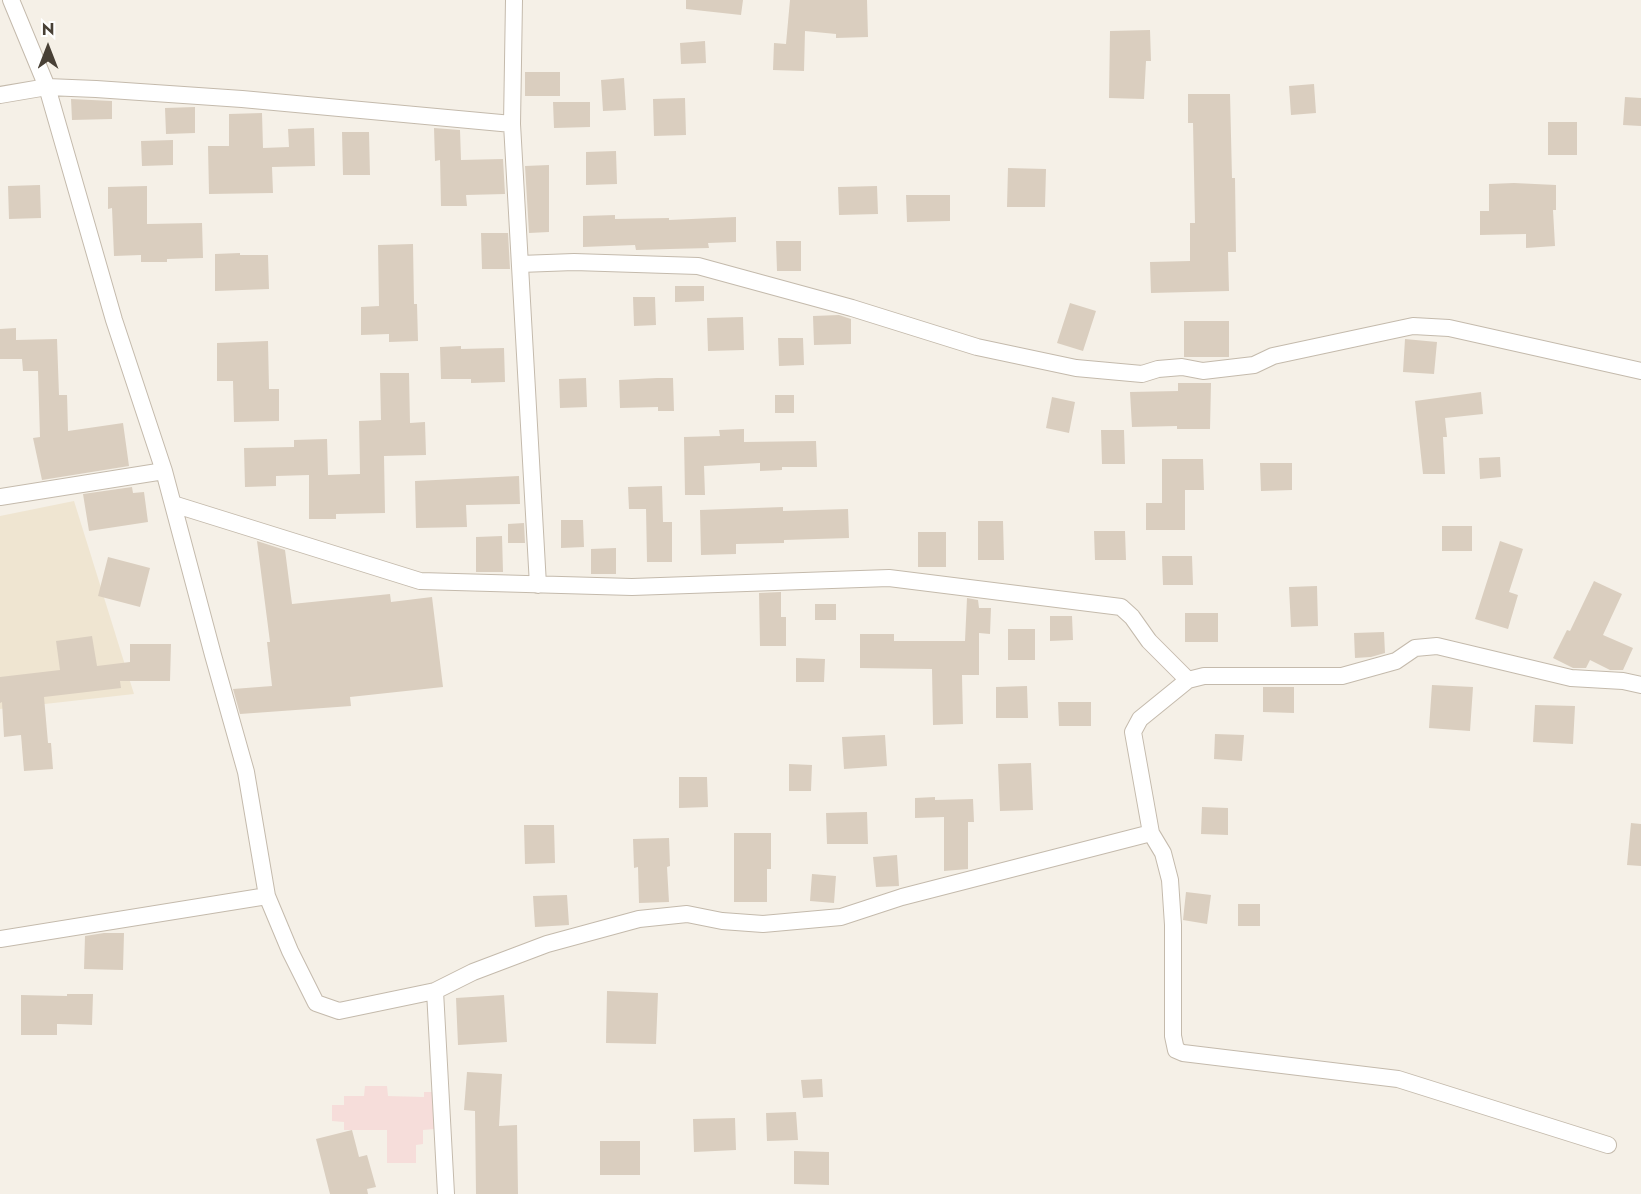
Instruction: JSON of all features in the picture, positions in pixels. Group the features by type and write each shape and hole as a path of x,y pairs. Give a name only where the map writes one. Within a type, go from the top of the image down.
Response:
{"street":[{"path":"11,0 47,87 114,320 164,471 246,772 267,896 290,951 316,1003 339,1011 435,991 473,972 536,948 639,919 687,914 722,921 763,924 841,917 902,897 1151,833"},
{"path":"514,0 512,124 538,585"},
{"path":"0,96 47,87 242,99 512,124"},
{"path":"520,264 574,262 698,266 852,308 977,348 1076,368 1142,374 1158,369 1182,367 1203,371 1231,369 1254,365 1273,356 1413,326 1449,328 1641,371"},
{"path":"0,497 164,471"},
{"path":"173,504 420,581 632,587 889,578 1121,607 1149,641 1188,680"},
{"path":"1608,1145 1398,1079 1263,1064 1183,1053 1176,1050 1173,1036 1173,925 1170,880 1163,853 1151,833 1133,732 1140,719 1188,680 1204,676 1342,676 1396,661 1415,648 1437,646 1571,678 1623,681 1641,685"},
{"path":"0,939 267,896"},
{"path":"435,991 446,1194"}],"shaded area":[{"path":"74,501 134,694 0,709 0,516"},
{"path":"365,1086 387,1086 388,1096 424,1097 424,1092 435,1092 435,1129 423,1130 423,1144 416,1145 416,1163 387,1163 387,1130 344,1130 344,1122 332,1121 332,1105 344,1105 344,1096 364,1096"}],"building":[{"path":"686,0 743,0 741,15 686,9"},
{"path":"790,0 867,0 868,37 836,38 836,34 805,31 804,71 773,70 774,43 786,44"},
{"path":"1150,30 1151,61 1146,61 1144,99 1109,98 1110,31"},
{"path":"705,41 706,63 681,64 680,43"},
{"path":"525,72 560,72 560,96 525,96"},
{"path":"624,78 626,110 603,111 601,80"},
{"path":"1314,84 1316,113 1291,115 1289,86"},
{"path":"1188,94 1230,94 1232,178 1235,178 1236,252 1228,252 1229,291 1151,293 1150,262 1190,261 1190,223 1195,223 1193,123 1188,123"},
{"path":"1625,97 1641,98 1641,126 1623,125"},
{"path":"685,98 686,135 654,136 653,99"},
{"path":"71,99 112,101 112,119 72,120"},
{"path":"553,102 590,102 590,127 554,128"},
{"path":"195,107 195,133 166,134 165,108"},
{"path":"262,113 263,148 289,147 288,129 314,128 315,166 272,167 273,193 209,194 208,146 229,146 229,114"},
{"path":"1548,122 1577,122 1577,155 1548,155"},
{"path":"434,128 460,130 461,160 503,159 505,194 466,195 467,206 441,206 440,160 435,161"},
{"path":"342,132 369,132 370,175 343,175"},
{"path":"173,140 173,165 142,166 141,141"},
{"path":"616,151 617,184 586,185 586,152"},
{"path":"549,165 549,232 529,233 525,166"},
{"path":"1008,168 1046,169 1045,207 1007,207"},
{"path":"1489,184 1556,185 1556,210 1553,210 1555,246 1526,248 1526,234 1480,235 1480,211 1489,211"},
{"path":"40,185 41,218 9,219 8,186"},
{"path":"147,186 147,224 202,223 203,258 141,262 141,255 114,256 112,208 108,209 108,187"},
{"path":"877,186 878,214 839,215 838,187"},
{"path":"906,195 950,195 950,221 907,222"},
{"path":"615,215 615,219 669,218 669,220 736,217 736,242 708,243 709,248 636,250 635,245 583,247 583,216"},
{"path":"481,233 508,233 510,269 482,269"},
{"path":"776,241 801,241 801,271 777,271"},
{"path":"413,244 414,304 417,304 418,341 389,342 389,334 361,335 361,307 379,306 378,245"},
{"path":"240,253 240,255 268,255 269,289 215,291 215,254"},
{"path":"675,286 704,286 704,301 675,302"},
{"path":"633,297 655,297 656,325 634,326"},
{"path":"1070,303 1096,311 1083,351 1057,343"},
{"path":"839,315 851,319 851,344 814,345 813,316"},
{"path":"743,317 744,350 708,351 707,318"},
{"path":"1184,321 1229,321 1229,357 1184,357"},
{"path":"16,328 16,340 57,339 59,395 67,395 68,431 123,423 129,466 42,480 33,438 40,437 38,371 23,371 22,359 0,359 0,329"},
{"path":"778,338 803,338 804,365 779,366"},
{"path":"1405,339 1437,342 1434,374 1403,372"},
{"path":"268,341 269,389 279,389 279,421 234,422 233,381 217,381 217,343"},
{"path":"461,346 461,349 504,348 505,382 471,383 471,379 441,379 440,347"},
{"path":"380,373 409,373 410,423 425,422 426,455 384,456 385,513 336,514 336,519 309,519 309,475 276,476 276,486 245,487 244,448 294,447 294,440 327,439 328,475 360,474 359,421 381,420"},
{"path":"586,378 587,407 560,408 559,379"},
{"path":"673,378 674,411 658,411 658,407 620,408 619,380"},
{"path":"1178,383 1211,383 1210,429 1177,429 1177,426 1132,427 1130,392 1178,391"},
{"path":"1481,392 1483,414 1445,418 1447,437 1443,437 1445,474 1423,474 1415,401"},
{"path":"775,395 794,395 794,413 775,413"},
{"path":"1052,397 1075,402 1069,433 1046,428"},
{"path":"744,429 744,442 816,441 817,467 782,467 782,470 760,471 760,463 704,466 705,495 685,495 684,437 720,436 719,430"},
{"path":"1101,430 1124,430 1125,464 1102,464"},
{"path":"1500,457 1501,477 1480,479 1479,458"},
{"path":"1162,459 1203,459 1204,490 1185,490 1185,530 1146,530 1146,503 1162,503"},
{"path":"1260,463 1292,463 1292,490 1261,491"},
{"path":"519,476 520,504 466,505 467,527 416,528 415,481"},
{"path":"662,486 663,522 672,522 672,562 647,562 646,509 629,509 628,487"},
{"path":"132,487 133,493 144,492 148,522 89,531 83,494"},
{"path":"783,507 783,511 848,509 849,538 736,544 736,554 701,555 700,510"},
{"path":"561,520 583,520 584,547 561,548"},
{"path":"978,521 1003,521 1004,560 978,560"},
{"path":"524,523 525,543 508,543 508,524"},
{"path":"1442,526 1472,526 1472,551 1442,551"},
{"path":"1094,531 1125,531 1126,560 1095,560"},
{"path":"918,532 946,532 946,567 918,567"},
{"path":"502,536 503,572 476,572 476,537"},
{"path":"257,541 285,550 292,604 390,594 391,602 432,597 443,687 350,697 351,706 240,714 233,689 272,686 267,642 270,642"},
{"path":"1500,541 1523,549 1509,592 1518,595 1508,629 1475,619"},
{"path":"616,548 616,574 591,574 591,549"},
{"path":"1162,556 1192,556 1193,585 1163,585"},
{"path":"108,557 150,568 140,607 98,596"},
{"path":"1594,581 1622,594 1603,635 1633,648 1623,670 1610,670 1590,660 1586,668 1573,668 1553,658 1567,630 1570,631"},
{"path":"1317,586 1318,626 1291,627 1289,587"},
{"path":"781,592 781,617 786,617 786,646 760,646 759,593"},
{"path":"967,598 978,600 979,608 991,608 990,634 979,633 979,675 962,675 963,724 933,725 932,669 860,668 860,634 894,634 894,641 965,641"},
{"path":"815,604 836,604 836,620 815,620"},
{"path":"1185,613 1218,613 1218,642 1185,642"},
{"path":"1050,616 1072,616 1073,640 1050,641"},
{"path":"1008,629 1035,629 1035,660 1008,660"},
{"path":"1384,632 1385,653 1355,658 1354,633"},
{"path":"92,636 97,666 130,662 130,644 171,644 170,681 120,681 121,688 44,697 53,769 24,771 21,735 4,737 0,677 60,670 56,641"},
{"path":"796,658 825,659 824,682 796,682"},
{"path":"1432,685 1473,687 1470,731 1429,728"},
{"path":"1027,686 1028,718 996,718 996,687"},
{"path":"1263,687 1294,687 1294,713 1263,712"},
{"path":"1058,702 1091,702 1091,726 1059,726"},
{"path":"1535,705 1575,706 1573,744 1533,742"},
{"path":"1215,734 1244,735 1242,761 1214,759"},
{"path":"885,735 887,766 844,769 842,737"},
{"path":"1031,763 1033,810 1000,811 998,764"},
{"path":"789,764 812,765 811,791 789,791"},
{"path":"679,777 707,777 708,807 679,808"},
{"path":"935,797 935,800 973,799 974,822 968,822 968,869 944,871 944,817 915,818 915,798"},
{"path":"1202,807 1228,808 1228,835 1201,834"},
{"path":"867,812 868,844 827,844 826,813"},
{"path":"1631,823 1641,824 1641,866 1627,865"},
{"path":"524,825 554,825 555,863 525,864"},
{"path":"734,833 771,833 771,869 767,869 767,902 734,902"},
{"path":"669,838 670,866 667,867 669,902 639,903 638,867 634,868 633,839"},
{"path":"897,855 899,886 876,887 873,857"},
{"path":"812,874 836,876 834,903 810,901"},
{"path":"1186,892 1211,895 1207,924 1183,920"},
{"path":"567,895 569,925 535,927 533,896"},
{"path":"1238,904 1260,904 1260,926 1238,926"},
{"path":"124,933 123,970 84,969 85,936"},
{"path":"607,991 658,993 656,1044 606,1043"},
{"path":"67,994 93,994 92,1025 57,1024 57,1035 21,1035 21,995 67,996"},
{"path":"504,995 507,1042 458,1045 456,998"},
{"path":"467,1072 502,1074 499,1126 517,1125 518,1194 476,1194 475,1111 464,1110"},
{"path":"822,1079 823,1097 803,1098 801,1080"},
{"path":"796,1112 798,1140 767,1141 766,1113"},
{"path":"735,1118 736,1150 694,1152 693,1119"},
{"path":"352,1130 359,1157 367,1155 376,1187 367,1189 368,1194 330,1194 316,1139"},
{"path":"600,1141 640,1141 640,1175 600,1175"},
{"path":"794,1151 829,1152 829,1185 794,1184"}]}
